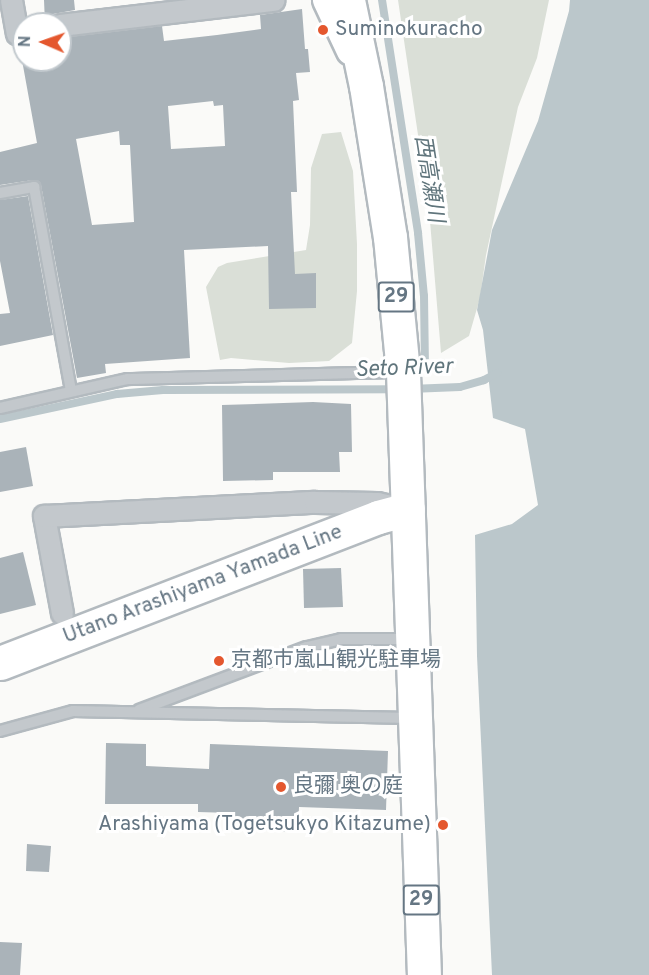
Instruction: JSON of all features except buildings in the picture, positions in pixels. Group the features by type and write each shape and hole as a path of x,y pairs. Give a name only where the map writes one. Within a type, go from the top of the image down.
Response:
{"main road":[{"path":"327,0 366,86"},
{"name":"29","path":"348,0 366,86 390,237 403,372 424,975"},
{"name":"Utano Arashiyama Yamada Line","path":"10,660 378,517 408,509"}],"street":[{"path":"72,24 274,0"},
{"path":"62,614 44,516 315,502 377,503 408,509"}],"lane":[{"path":"0,193 34,187 71,391"},
{"path":"0,408 128,379 403,372"},
{"path":"133,712 307,647 341,639 412,639"},
{"path":"0,731 73,711 414,718"}],"shaded area":[{"path":"398,0 549,0 537,58 518,107 486,255 480,298 469,336 441,353 429,209"},
{"path":"570,0 649,0 649,975 492,975 477,656 475,535 512,524 538,505 525,429 493,418 483,330 477,310 492,230 538,121 569,11"},
{"path":"341,132 353,171 357,244 357,291 352,343 329,361 289,363 231,358 220,360 206,287 218,267 227,263 306,250 310,225 311,168 322,134"}],"waterway":[{"name":"西高瀬川","path":"382,0 418,233 424,296 425,365"},
{"name":"Seto River","path":"410,389 460,387 484,380 497,373"},
{"name":"Seto River","path":"0,419 117,394 163,390 395,389"}],"place":[{"name":"Suminokuracho","path":"323,30"},
{"name":"京都市嵐山観光駐車場","path":"219,661"},
{"name":"良彌 奥の庭","path":"281,787"},
{"name":"Arashiyama (Togetsukyo Kitazume)","path":"443,825"}]}
